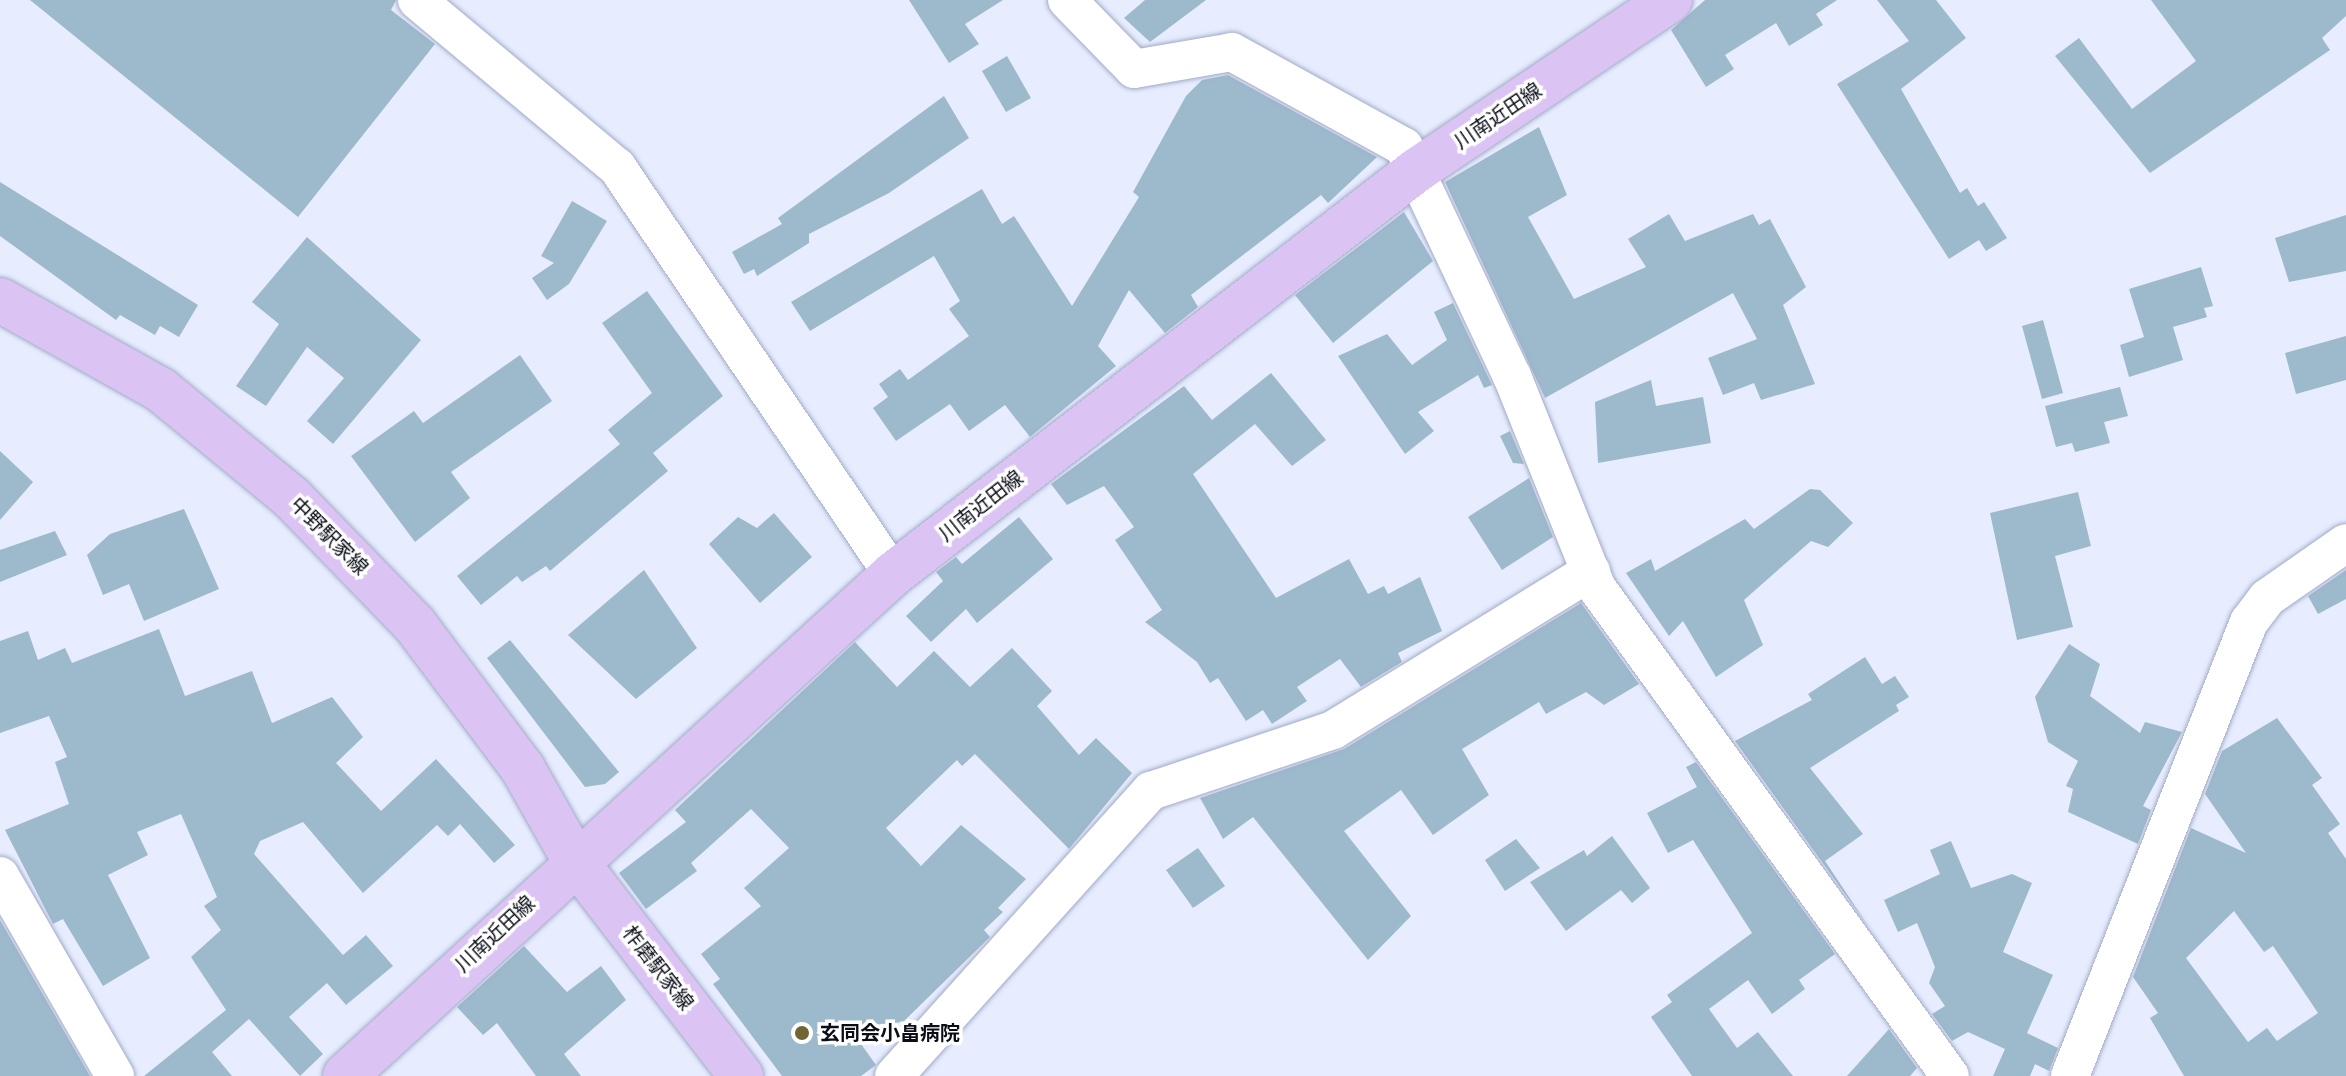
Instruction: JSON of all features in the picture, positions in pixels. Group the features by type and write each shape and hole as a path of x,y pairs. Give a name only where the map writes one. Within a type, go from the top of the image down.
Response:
{"main road":[{"name":"川南近田線","path":"345,1076 574,859 893,574 1417,170 1670,0"},
{"name":"中野駅家線","path":"0,300 161,390 292,498 415,625 523,769 574,859"},
{"name":"柞磨駅家線","path":"574,859 741,1076"}],"street":[{"path":"417,0 617,167 893,574"},
{"path":"1067,0 1134,69 1232,52 1404,147 1546,453 1591,571 1950,1076"},
{"path":"2070,1076 2249,622 2267,598 2346,543"},
{"path":"894,1076 1151,791 1333,730 1591,571"},
{"path":"0,876 115,1076"}],"building":[{"path":"30,0 396,0 391,10 435,44 298,217"},
{"path":"909,0 1003,0 965,24 979,44 949,63"},
{"path":"1145,0 1206,0 1150,42 1124,18"},
{"path":"1705,0 1837,0 1816,14 1823,25 1789,46 1776,23 1725,55 1734,69 1706,87 1671,30"},
{"path":"1877,0 1936,0 1966,38 1901,89 1960,193 1967,188 1978,206 1984,202 2007,238 1986,251 1979,240 1949,259 1837,84 1909,41"},
{"path":"2151,0 2346,0 2346,16 2322,38 2330,50 2150,173 2055,56 2079,38 2132,109 2196,61"},
{"path":"1007,56 1031,98 1006,112 982,71"},
{"path":"1228,75 1377,157 1328,203 1321,195 1191,295 1198,307 1165,333 1129,290 1098,346 1116,366 1030,437 1005,405 969,431 950,404 896,441 873,408 888,397 879,384 900,369 908,380 969,336 949,309 960,301 934,256 810,331 791,302 982,189 1002,224 1014,216 1072,306 1139,197 1133,192 1186,96 1202,80"},
{"path":"944,96 969,138 889,193 809,234 809,243 757,276 754,269 744,274 732,252 782,224 778,218"},
{"path":"1539,127 1567,195 1528,217 1574,299 1646,267 1628,239 1669,214 1685,241 1753,214 1759,225 1770,219 1806,287 1783,305 1815,384 1761,400 1754,383 1723,395 1708,358 1757,339 1733,293 1545,398 1445,182"},
{"path":"0,182 198,305 179,337 160,326 155,335 120,315 116,320 0,236"},
{"path":"572,201 607,221 569,284 547,300 532,278 554,263 541,256"},
{"path":"1404,212 1433,261 1333,343 1295,295"},
{"path":"2346,215 2346,271 2289,282 2275,238"},
{"path":"307,237 421,340 333,444 307,421 344,378 307,347 266,406 236,386 279,324 252,302"},
{"path":"2201,267 2213,306 2204,308 2207,317 2173,327 2183,360 2129,377 2120,345 2144,337 2129,289"},
{"path":"647,291 723,396 653,453 668,471 550,571 546,566 522,582 517,576 481,605 457,576 620,444 608,430 652,393 602,323"},
{"path":"1453,303 1492,385 1484,388 1478,375 1418,412 1434,431 1405,454 1338,356 1387,334 1412,365 1447,340 1434,312"},
{"path":"2043,320 2063,393 2042,399 2022,326"},
{"path":"2346,336 2346,380 2296,394 2285,353"},
{"path":"520,355 552,401 451,472 470,498 415,542 351,456 414,411 423,423"},
{"path":"1271,373 1326,440 1292,466 1255,424 1193,474 1276,598 1349,559 1368,594 1384,586 1388,594 1420,577 1442,631 1398,653 1402,662 1361,687 1340,659 1297,687 1307,701 1272,724 1263,710 1246,721 1218,678 1210,683 1197,662 1145,622 1162,610 1115,540 1134,527 1104,486 1067,505 1051,484 1184,386 1212,420"},
{"path":"1651,380 1656,406 1703,397 1711,443 1598,463 1595,402"},
{"path":"2120,387 2128,416 2104,422 2110,443 2075,452 2072,443 2056,447 2045,406"},
{"path":"1510,431 1524,464 1513,463 1500,436"},
{"path":"0,451 33,482 0,520"},
{"path":"1529,478 1553,537 1502,570 1468,517"},
{"path":"1810,489 1820,490 1853,523 1828,547 1811,541 1744,600 1763,645 1716,677 1683,621 1669,636 1626,573 1651,559 1655,571 1745,519 1754,529"},
{"path":"2078,492 2091,546 2055,556 2073,627 2017,640 1990,513"},
{"path":"184,509 219,589 144,621 129,584 103,595 87,555 110,534"},
{"path":"774,513 812,557 760,603 709,544 738,517 757,528"},
{"path":"1019,517 1053,559 977,623 966,609 931,642 906,616 943,581 936,572 956,557 962,564"},
{"path":"55,531 67,555 0,582 0,550"},
{"path":"644,570 697,648 636,699 568,635"},
{"path":"2346,570 2346,599 2318,614 2308,596"},
{"path":"1581,603 1639,684 1604,705 1586,692 1546,714 1539,702 1462,749 1489,795 1433,835 1401,790 1344,831 1411,916 1368,960 1253,817 1223,839 1200,798 1344,749"},
{"path":"159,629 185,696 252,671 272,723 332,697 363,737 336,763 381,811 436,759 515,845 494,863 460,824 448,836 437,825 363,893 303,822 260,841 254,854 343,955 366,935 393,966 346,1005 327,983 289,1017 323,1054 300,1076 249,1019 212,1052 232,1076 144,1076 226,1010 191,957 221,930 204,906 217,897 181,814 137,832 148,855 108,875 150,958 103,986 63,919 53,924 5,830 69,804 55,762 67,757 49,716 0,733 0,641 28,631 38,660 65,648 72,663"},
{"path":"510,640 619,772 605,784 585,787 487,658"},
{"path":"855,642 897,687 934,651 970,687 1012,648 1052,691 1037,706 1079,755 1096,738 1132,773 1069,849 975,754 962,766 957,760 886,828 921,866 961,825 1026,879 998,908 1003,912 984,930 990,937 903,1022 849,1027 876,1065 861,1076 782,1076 713,984 720,979 701,954 761,906 744,888 789,848 751,809 691,863 697,871 646,909 619,873 686,822 675,810"},
{"path":"2069,644 2100,664 2090,696 2140,733 2145,722 2182,732 2143,806 2151,810 2138,844 2068,812 2073,789 2066,786 2078,761 2048,742 2035,697"},
{"path":"1865,657 1882,684 1895,676 1909,697 1896,705 1899,711 1810,768 1863,834 1825,861 1868,926 1735,741 1812,700 1808,694"},
{"path":"2277,718 2322,778 2312,785 2340,824 2328,833 2346,859 2346,1076 2184,1076 2150,1018 2158,1013 2133,977 2191,828 2246,853 2205,794 2222,751","holes":["2234,911 2264,952 2273,946 2318,1013 2277,1041 2267,1028 2248,1042 2186,958"]},
{"path":"1696,762 1835,954 1799,980 1805,989 1772,1014 1748,980 1709,1009 1737,1048 1758,1032 1793,1076 1692,1076 1651,1017 1672,1002 1667,995 1752,933 1693,840 1668,853 1647,813 1697,787 1686,767"},
{"path":"1612,836 1650,888 1632,903 1621,890 1566,931 1530,882 1584,850 1587,856"},
{"path":"1516,839 1540,868 1505,891 1485,860"},
{"path":"1951,841 1971,888 2012,874 2032,883 2003,952 2053,975 2027,1033 2058,1048 2049,1071 2035,1064 2030,1076 1993,1076 2005,1049 1968,1032 1952,1041 1932,1014 1945,1006 1929,983 1935,967 1917,923 1898,932 1884,900 1940,874 1930,850"},
{"path":"1198,848 1225,886 1193,908 1166,870"},
{"path":"0,920 90,1076 0,1076"},
{"path":"524,946 567,992 601,966 626,1000 564,1054 581,1076 536,1076 497,1023 483,1035 457,1007"},
{"path":"1889,1029 1917,1068 1910,1076 1847,1076"}],"place":[{"name":"玄同会小畠病院","path":"802,1033"}]}
